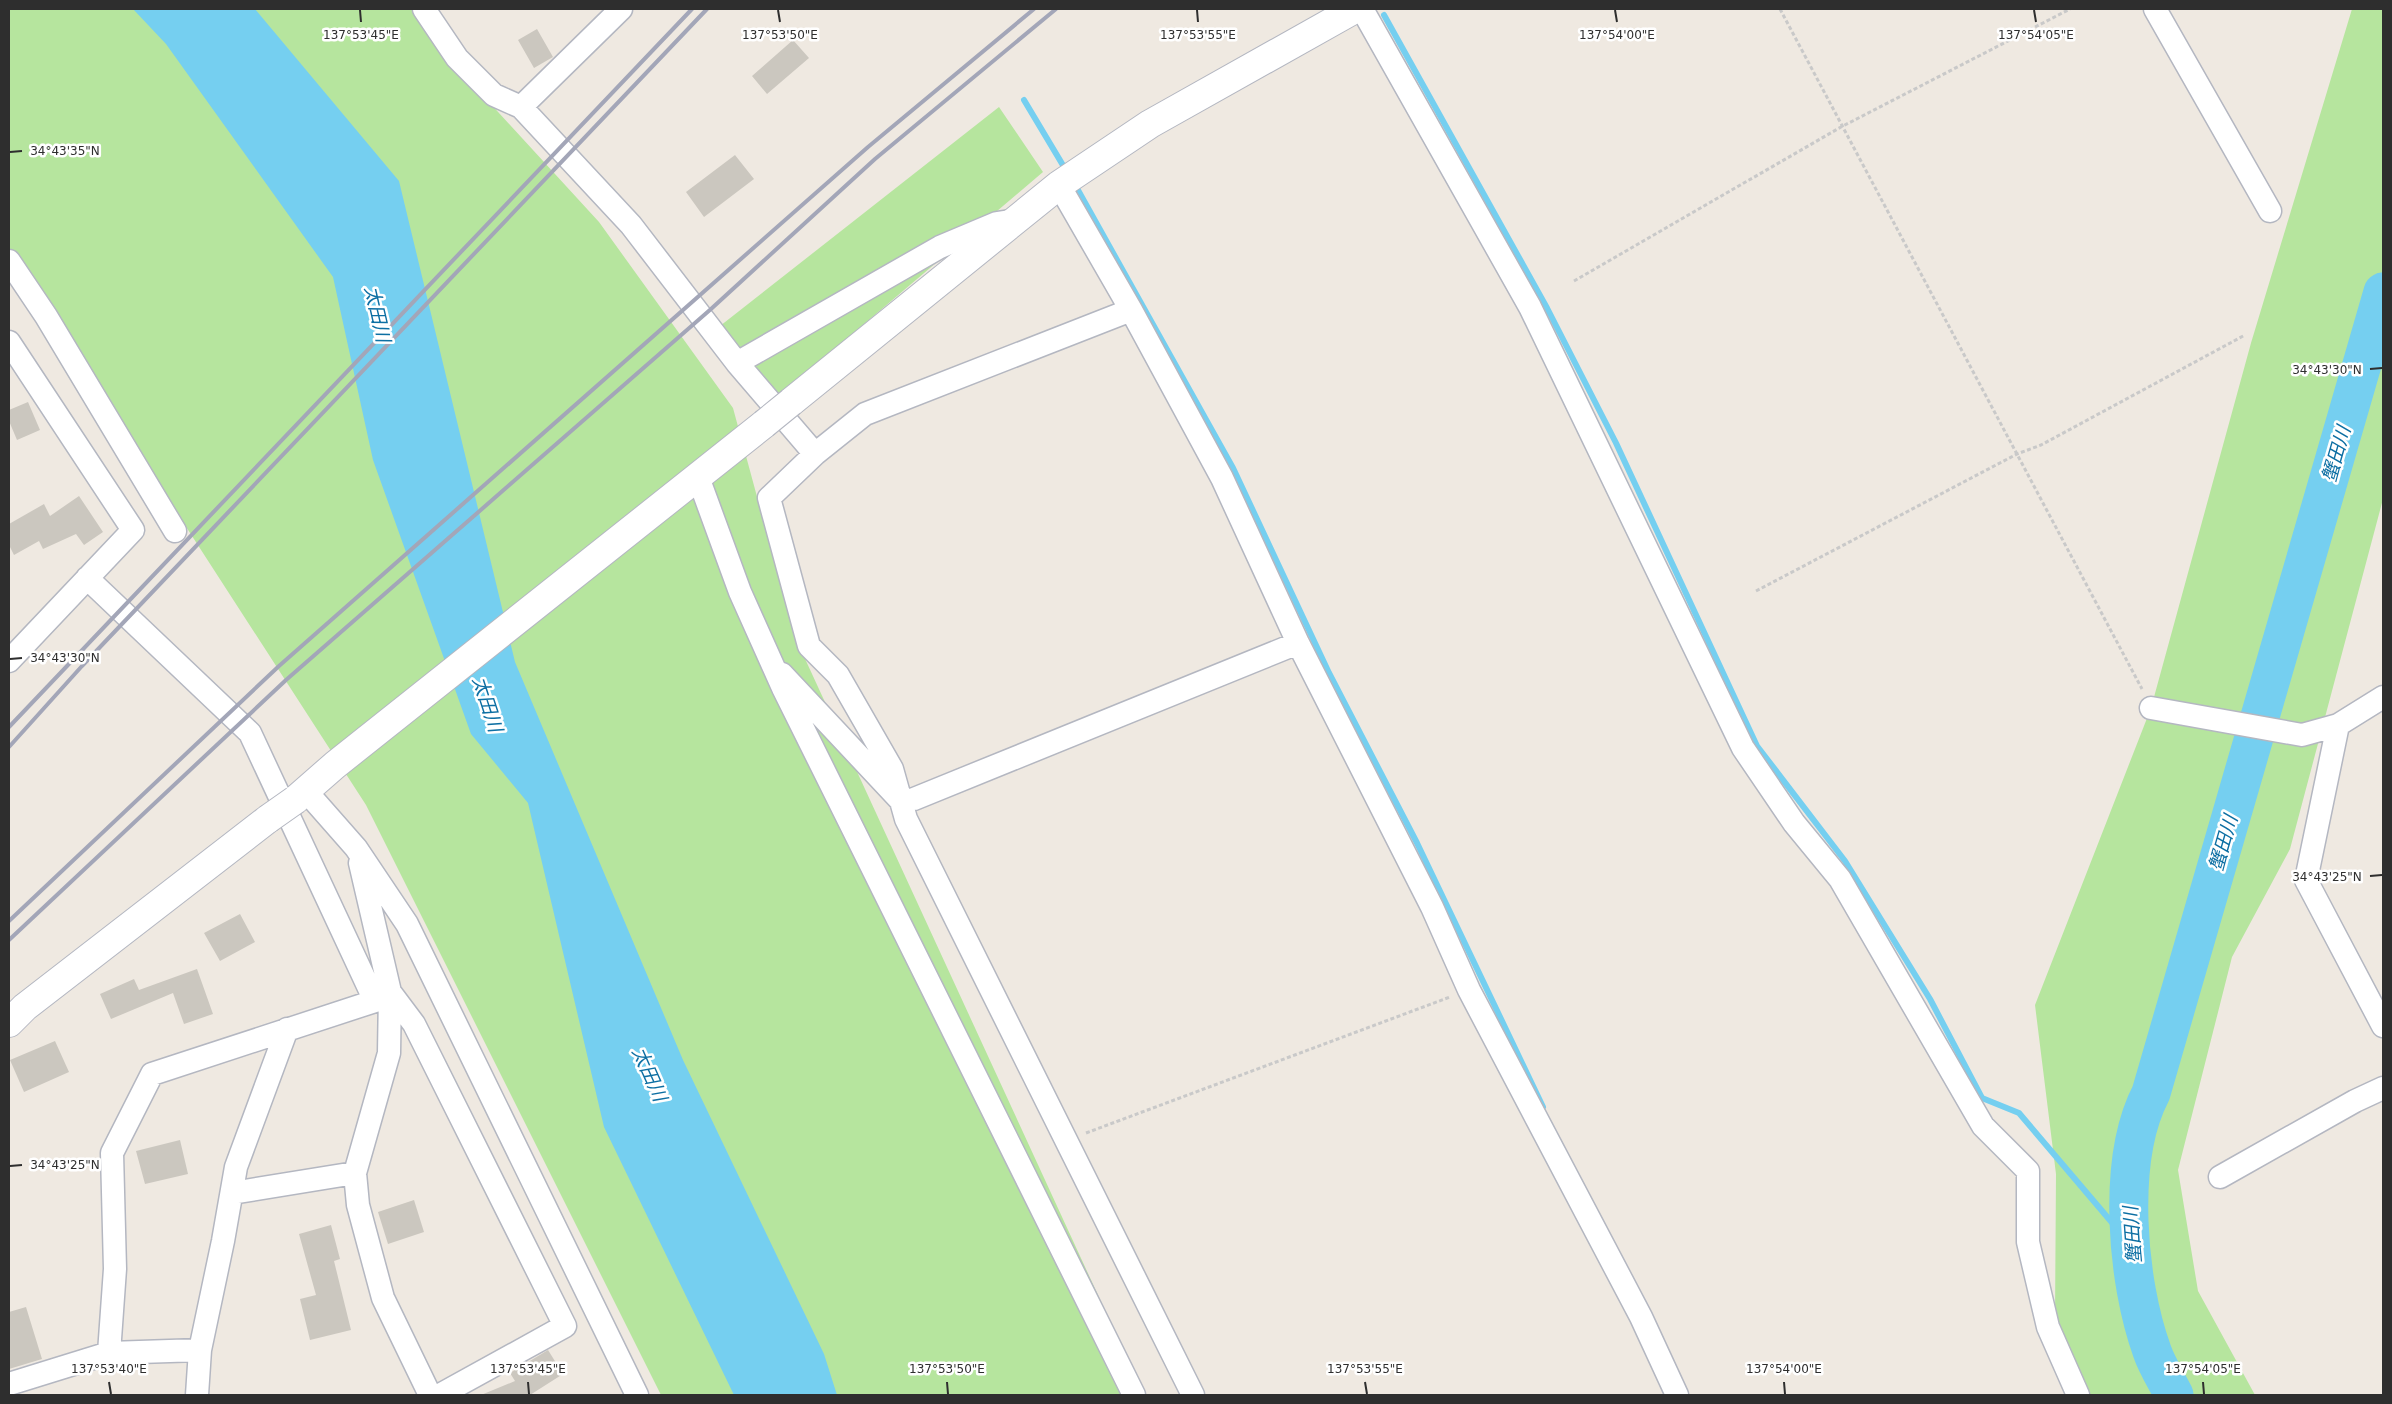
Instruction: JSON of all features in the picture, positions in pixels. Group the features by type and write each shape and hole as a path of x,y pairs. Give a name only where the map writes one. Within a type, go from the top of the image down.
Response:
{"street":[{"path":"424,9 457,58 494,95 522,107 631,225 737,363 815,454"},
{"path":"522,107 621,9"},
{"path":"9,1023 33,1001 300,795 335,764 695,480 1059,185 1150,124 1356,9"},
{"path":"1362,9 1530,307 1743,748 1794,823 1840,880 1983,1126 2028,1171 2028,1242 2048,1327 2078,1395"},
{"path":"2155,9 2270,211"},
{"path":"1059,185 1132,310 1222,478 1298,643 1390,821 1469,990 1641,1318 1677,1395"},
{"path":"737,363 940,248 997,223 1015,220"},
{"path":"9,261 46,316 175,531"},
{"path":"1132,310 865,414 815,454 769,498 809,646 838,675 892,769 906,818 1193,1395"},
{"path":"9,661 133,530 10,347"},
{"path":"695,480 772,665 1134,1395"},
{"path":"87,578 250,733 383,996 414,1024 565,1326 440,1395"},
{"path":"772,665 800,691 889,791 901,800 914,799 1298,643"},
{"path":"2152,708 2302,735 2338,725 2383,697"},
{"path":"2338,725 2306,880 2383,1026"},
{"path":"300,795 356,848 407,924 637,1395"},
{"path":"356,848 383,996 389,1052 356,1173 358,1205 383,1298 430,1395"},
{"path":"109,1353 115,1269 112,1153 152,1074 383,996"},
{"path":"197,1395 200,1350 236,1166 286,1029"},
{"path":"2220,1177 2355,1101 2383,1088"},
{"path":"232,1193 356,1173"},
{"path":"9,1384 109,1353 200,1350"}],"path":[{"path":"1780,9 2152,708"},
{"path":"1574,281 1841,126 2070,9"},
{"path":"1756,591 2017,454 2040,445 2245,336"},
{"path":"1066,1140 1469,990"}],"green space":[{"path":"9,9 412,9 432,40 599,222 733,408 795,637 1144,1395 661,1395 366,805 9,253"},
{"path":"2352,9 2383,9 2383,499 2290,849 2232,957 2178,1170 2198,1291 2255,1395 2090,1395 2055,1319 2056,1174 2035,1005 2151,708 2251,343"},
{"path":"999,107 1043,172 777,398 720,326"}],"water":[{"name":"太田川","path":"133,9 255,9 399,181 515,662 683,1060 824,1354 837,1395 734,1395 604,1127 528,803 471,734 373,460 333,277 166,44"}],"building":[{"path":"537,29 553,57 534,68 518,40"},
{"path":"793,40 809,58 767,94 752,76"},
{"path":"735,155 754,179 704,217 686,192"},
{"path":"28,402 40,430 17,440 9,421 9,410"},
{"path":"79,496 103,532 84,545 76,534 43,549 39,541 14,555 9,545 9,524 44,504 50,516"},
{"path":"240,914 255,942 220,961 204,933"},
{"path":"197,969 213,1014 184,1024 173,993 111,1019 100,994 134,979 139,990"},
{"path":"55,1041 69,1072 24,1092 10,1060"},
{"path":"180,1140 188,1174 145,1184 136,1151"},
{"path":"414,1200 424,1232 388,1244 378,1212"},
{"path":"331,1225 340,1259 334,1261 351,1330 310,1340 300,1299 316,1295 299,1234"},
{"path":"26,1307 42,1359 9,1369 9,1312"},
{"path":"548,1350 563,1374 530,1395 481,1395 515,1381 510,1373"}],"waterway":[{"path":"1384,15 1547,308 1616,443 1757,746 1845,861 1930,999 1982,1098 2019,1113 2131,1245"},
{"path":"1024,100 1067,172"},
{"path":"1074,183 1233,468 1329,673 1417,843 1543,1107"},
{"name":"蟹田川","path":"2174,1395 2152,1351 2136,1291 2131,1257 2129,1221 2129,1186 2133,1152 2140,1120 2151,1093 2383,292"}],"railway":[{"path":"9,727 692,9"},
{"path":"9,747 82,666 707,9"},
{"path":"9,921 279,666 868,147 1034,9"},
{"path":"9,940 286,680 711,309 875,159 1056,9"}]}
